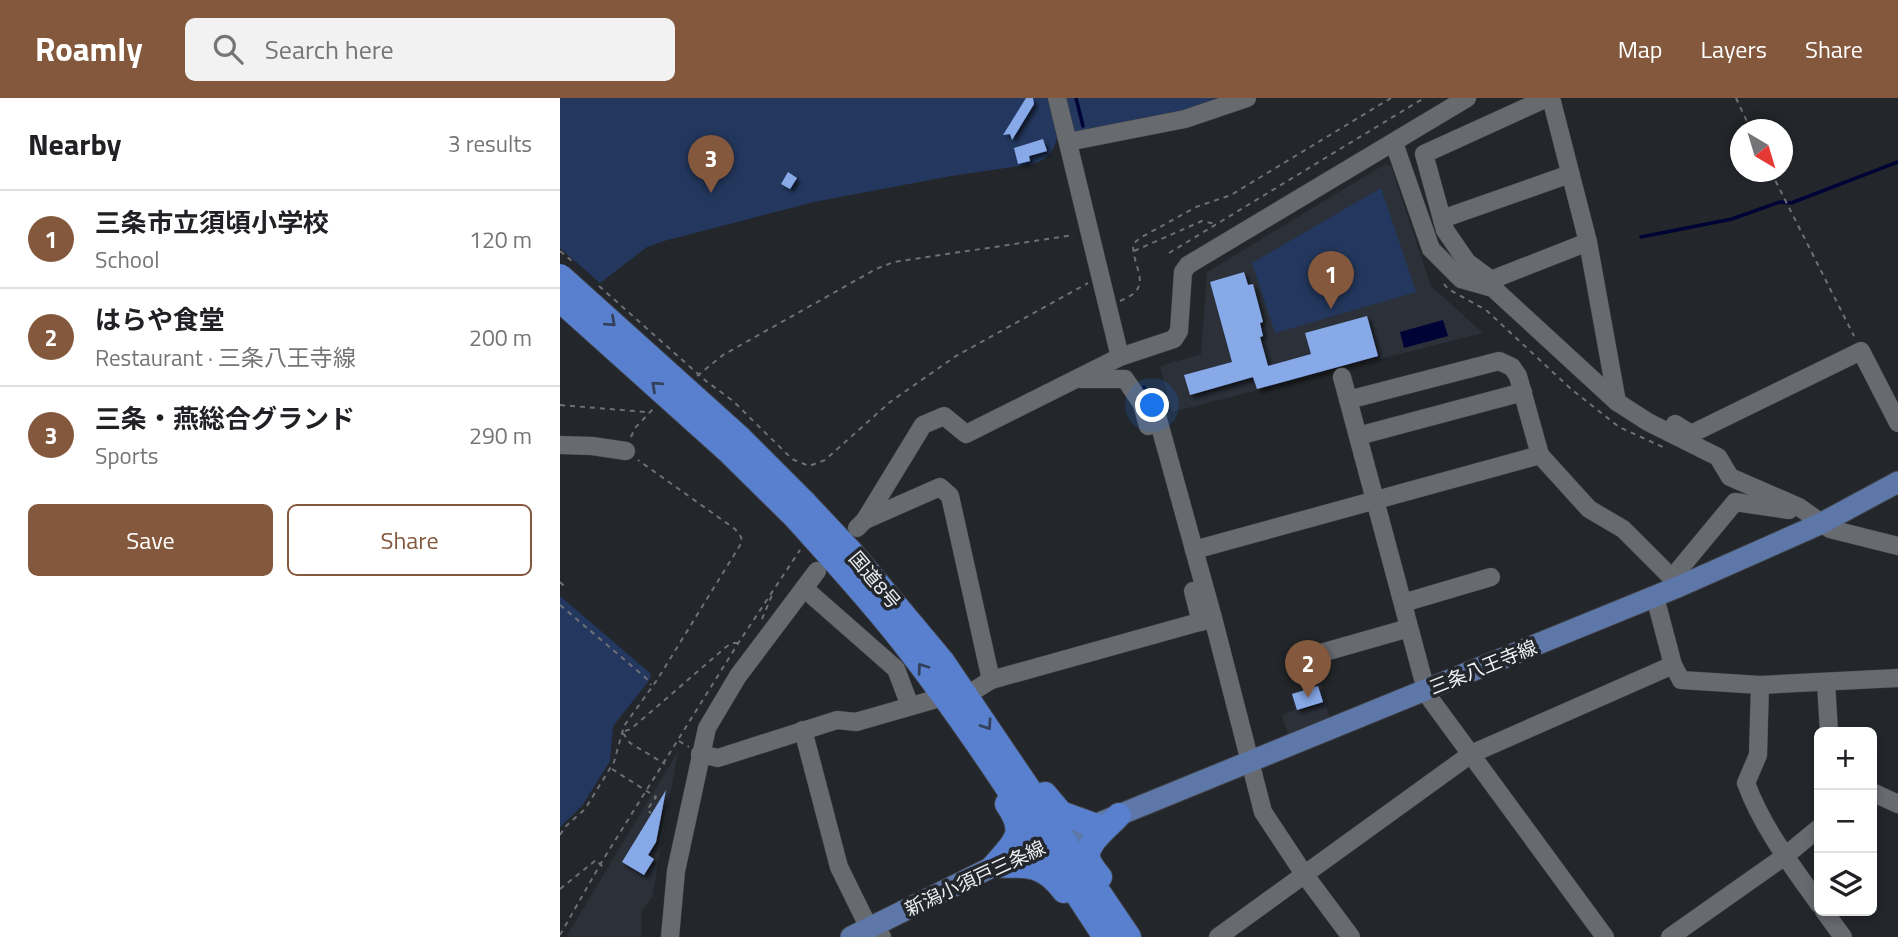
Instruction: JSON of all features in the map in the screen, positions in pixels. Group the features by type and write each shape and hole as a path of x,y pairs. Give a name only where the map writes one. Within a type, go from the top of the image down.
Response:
{"highway":[{"name":"国道8号","path":"570,272 740,438 800,510"},
{"name":"国道8号","path":"560,300 710,434 852,553 936,653 980,750 1130,937"},
{"name":"国道8号","path":"955,696 1011,761 1103,934"},
{"path":"980,750 982,767 1018,823 1015,839 994,866"},
{"path":"1011,761 1026,767 1061,813 1094,825"},
{"path":"1119,815 1098,837 1088,857 1119,906 1130,937"},
{"path":"994,866 1039,868 1053,876 1084,919 1103,934"}],"main road":[{"name":"三条八王寺線","path":"1053,842 1655,597 1676,582 1820,524 1898,482"},
{"name":"新潟小須戸三条線","path":"868,934 994,866 1053,842"}],"street":[{"path":"1058,98 1120,357"},
{"path":"1069,142 1185,119 1247,98"},
{"path":"991,680 950,496 940,487 861,524 923,425 944,416 966,434 1076,377 1120,357 1174,339 1179,331 1183,272 1188,265 1466,98"},
{"path":"1617,402 1588,242 1549,98 1424,154 1445,230 1467,262 1617,402 1648,422 1717,457 1730,477 1799,507 1820,524 1898,546"},
{"path":"1394,143 1431,249 1461,279 1492,284 1588,242"},
{"path":"1442,219 1570,174"},
{"path":"1648,422 1660,415 1691,434 1861,351 1898,423"},
{"path":"1348,400 1499,361 1512,367 1518,376 1540,455 1589,509 1623,529 1676,582 1735,502 1792,510 1799,507"},
{"path":"1076,377 1088,380 1118,377 1125,379 1134,390 1146,415 1263,812 1304,874 1351,937"},
{"path":"1342,377 1426,690 1605,937"},
{"path":"1358,436 1523,392"},
{"path":"1146,415 1156,412 1194,550 1207,620"},
{"path":"560,445 626,451"},
{"path":"1194,550 1540,455"},
{"path":"670,937 676,872 707,728 720,702 738,676 817,571"},
{"path":"1403,603 1491,577"},
{"path":"805,589 896,669 910,706"},
{"path":"1655,597 1673,665 1681,680 1760,685 1898,678"},
{"path":"700,754 718,758 837,720 856,722 878,717 910,706 955,696 991,680 1207,620"},
{"path":"1321,653 1409,628"},
{"path":"1218,937 1471,754 1673,665"},
{"path":"1825,683 1829,727"},
{"path":"1760,685 1759,755 1746,783 1752,800 1784,856 1814,897"},
{"path":"803,730 839,867 868,934"},
{"path":"1877,794 1898,804"},
{"path":"1670,937 1814,832"},
{"path":"1828,916 1843,937"}],"path":[{"path":"1109,305 1135,295 1139,271 1133,244 1147,233 1196,207 1231,195 1391,98"},
{"path":"1169,253 1424,98"},
{"path":"1736,98 1746,119"},
{"path":"1776,182 1861,351"},
{"path":"1133,251 1202,221 1217,224"},
{"path":"689,382 723,355 876,269 894,262 1091,232"},
{"path":"560,251 570,272"},
{"path":"600,286 733,401 792,458 809,466 834,453 890,402 956,356 1079,286 1103,279"},
{"path":"560,405 648,412"},
{"path":"560,835 585,809 610,768 624,726 742,542 734,529 626,451 635,428 648,412 658,405"},
{"path":"560,935 601,863 648,792 738,642 792,560 807,545"},
{"path":"560,582 567,589"},
{"path":"560,605 646,678 651,686"},
{"path":"622,732 631,729 726,647 738,642"},
{"path":"622,732 630,743 665,764"},
{"path":"678,740 682,743"},
{"path":"610,768 656,797 647,810 651,813"},
{"path":"560,889 596,860 605,869"}],"shaded area":[{"path":"560,98 1232,98 1057,138 1049,155 1033,164 951,176 814,202 664,241 647,247 600,283 560,248"},
{"path":"1385,164 1391,166 1431,286 1483,333 1172,412 1160,366 1201,354 1207,272"},
{"path":"1381,188 1416,292 1275,333 1252,263"},
{"path":"1443,320 1448,336 1404,348 1400,332"},
{"path":"560,596 650,673 651,678 613,726 610,761 582,806 560,827"},
{"path":"1321,684 1330,720 1289,737 1282,715 1295,710 1291,693"},
{"path":"678,751 652,898 642,910 641,937 566,937"}],"building":[{"path":"1026,98 1033,98 1034,104 1012,140 1010,134 1003,135"},
{"path":"1043,139 1047,151 1029,156 1030,161 1018,164 1014,148"},
{"path":"788,172 797,178 790,189 781,184"},
{"path":"1244,272 1248,285 1253,284 1263,322 1260,323 1263,336 1260,337 1268,366 1311,354 1305,333 1367,316 1378,356 1257,389 1253,377 1190,395 1184,375 1232,362 1210,282"},
{"path":"1318,686 1323,702 1297,710 1292,694"},
{"path":"666,790 656,842 648,855 654,859 644,875 622,862"}],"waterway":[{"path":"1076,98 1083,126"},
{"path":"1641,237 1732,219 1780,202 1791,203 1898,162"},
{"path":"1144,387 1147,399"}],"place":[{"name":"三条・燕総合グランド","path":"711,193"},
{"name":"三条市立須頃小学校","path":"1331,309"},
{"name":"はらや食堂","path":"1308,698"}]}
